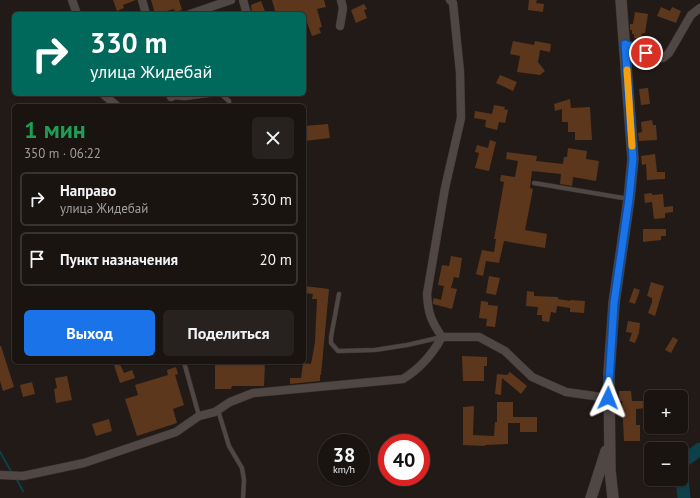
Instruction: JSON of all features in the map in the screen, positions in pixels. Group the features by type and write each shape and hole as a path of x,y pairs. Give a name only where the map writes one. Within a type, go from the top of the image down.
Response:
{"street":[{"path":"72,0 76,12"},
{"path":"142,0 145,12"},
{"path":"196,12 231,0"},
{"path":"243,0 246,12"},
{"path":"340,26 343,8 341,0"},
{"path":"613,498 610,470 608,398 614,303 629,199 633,159 621,0"},
{"path":"442,337 432,322 428,309 427,294 445,188 461,118 460,72 453,1"},
{"path":"625,44 656,58 663,58 669,53 691,15 700,8"},
{"path":"105,96 115,104"},
{"path":"442,337 479,337 505,351 532,377 566,392 608,398"},
{"path":"0,475 23,476 84,463 176,432 199,416 218,410 230,402 253,393 403,379 414,372 432,354 442,337"},
{"path":"591,498 609,442"}],"lane":[{"path":"171,96 185,98 200,96"},
{"path":"223,96 229,101 229,104"},
{"path":"534,183 629,199"},
{"path":"339,294 331,337 331,343 338,351 375,350 442,337"},
{"path":"185,364 199,416"},
{"path":"218,410 230,446 242,468 244,480 243,498"}],"building":[{"path":"113,0 136,0 123,5 124,8 117,11"},
{"path":"151,0 179,0 182,10 175,12 174,9 163,12 154,12"},
{"path":"272,0 324,0 326,7 317,9 322,27 319,28 321,33 312,36 306,20 306,12 275,12"},
{"path":"529,0 537,0 536,3 544,4 543,12 528,10"},
{"path":"261,1 265,12 252,12 251,5"},
{"path":"364,4 367,9 364,10 367,18 356,23 351,10"},
{"path":"661,7 670,11 672,7 681,11 676,23 657,16"},
{"path":"635,12 648,14 645,33 642,33 641,39 634,38 632,30 630,30 630,24 633,24"},
{"path":"513,41 534,45 535,41 551,44 550,52 540,50 538,62 545,71 540,75 517,72 520,56 510,54"},
{"path":"500,75 517,82 513,91 496,83"},
{"path":"648,88 650,104 641,105 639,89"},
{"path":"570,99 571,108 590,107 592,140 575,140 575,132 568,132 568,122 562,122 562,109 555,111 554,104"},
{"path":"494,105 505,107 504,109 508,110 505,123 499,122 497,130 485,127 486,120 474,118 475,111 492,114"},
{"path":"652,120 653,125 656,125 657,140 639,141 638,133 642,132 641,122"},
{"path":"328,124 330,138 306,141 306,126"},
{"path":"490,140 496,142 489,171 475,168 479,153 475,152 477,145 488,148"},
{"path":"568,148 587,151 586,159 599,161 596,181 573,177 572,186 560,184 561,174 532,171 530,188 533,189 525,230 547,234 545,248 504,241 499,263 486,261 483,276 476,274 482,250 494,252 496,239 494,239 504,182 500,181 501,175 515,177 518,161 506,159 507,152 537,156 536,161 563,164 564,157 567,157"},
{"path":"655,154 657,172 665,172 665,179 647,180 646,164 642,165 641,156"},
{"path":"652,193 652,195 663,194 664,207 673,206 673,212 665,213 665,218 654,219 652,202 645,203 644,194"},
{"path":"643,229 666,229 666,236 661,236 661,240 643,242"},
{"path":"451,256 462,258 459,278 454,277 451,288 457,289 452,309 433,304 434,298 441,300 444,286 438,285 442,265 449,266"},
{"path":"489,276 500,278 496,295 486,293"},
{"path":"651,282 664,286 655,316 648,313 652,302 652,298 647,296"},
{"path":"306,286 329,289 320,381 290,384 290,378 301,378 303,364 311,364 315,342 317,299 312,299 313,294 306,293"},
{"path":"634,288 640,290 635,304 629,302"},
{"path":"527,291 534,292 534,296 558,297 558,299 570,301 585,301 584,313 570,312 570,308 557,306 556,313 551,312 549,322 542,321 542,315 537,315 538,307 526,306"},
{"path":"481,301 488,302 488,305 498,306 495,327 486,326 487,319 479,318"},
{"path":"628,321 640,323 639,333 635,343 629,341 632,333 626,332"},
{"path":"673,337 678,340 671,353 665,350"},
{"path":"0,346 14,387 3,391 0,381"},
{"path":"462,356 487,357 487,366 484,366 484,381 463,381"},
{"path":"114,364 120,364 124,373 132,370 135,378 120,383"},
{"path":"215,364 265,364 264,386 232,386 231,389 215,389"},
{"path":"176,367 178,374 175,375 184,405 173,409 177,423 137,436 125,399 138,395 135,385 168,375 167,370"},
{"path":"510,372 527,386 521,394 502,378 501,395 495,394 497,374 507,375"},
{"path":"67,376 72,400 56,403 54,389 57,388 55,378"},
{"path":"32,382 35,394 23,397 20,385"},
{"path":"619,391 631,391 632,401 644,401 644,408 636,409 636,425 640,425 640,441 624,441 622,401 619,401"},
{"path":"497,402 513,402 513,417 537,417 537,432 520,432 520,423 508,423 508,444 485,446 463,445 463,407 474,406 473,435 494,436 495,422 497,422"},
{"path":"109,419 112,431 96,436 92,424"}],"waterway":[{"path":"688,458 700,449"},
{"path":"0,452 12,473"},
{"path":"16,478 23,491"},
{"path":"683,486 684,498"}],"slow traffic":[{"path":"627,70 632,146"}],"route":[{"path":"608,398 614,303 629,199 633,159 625,44 646,53"}]}
